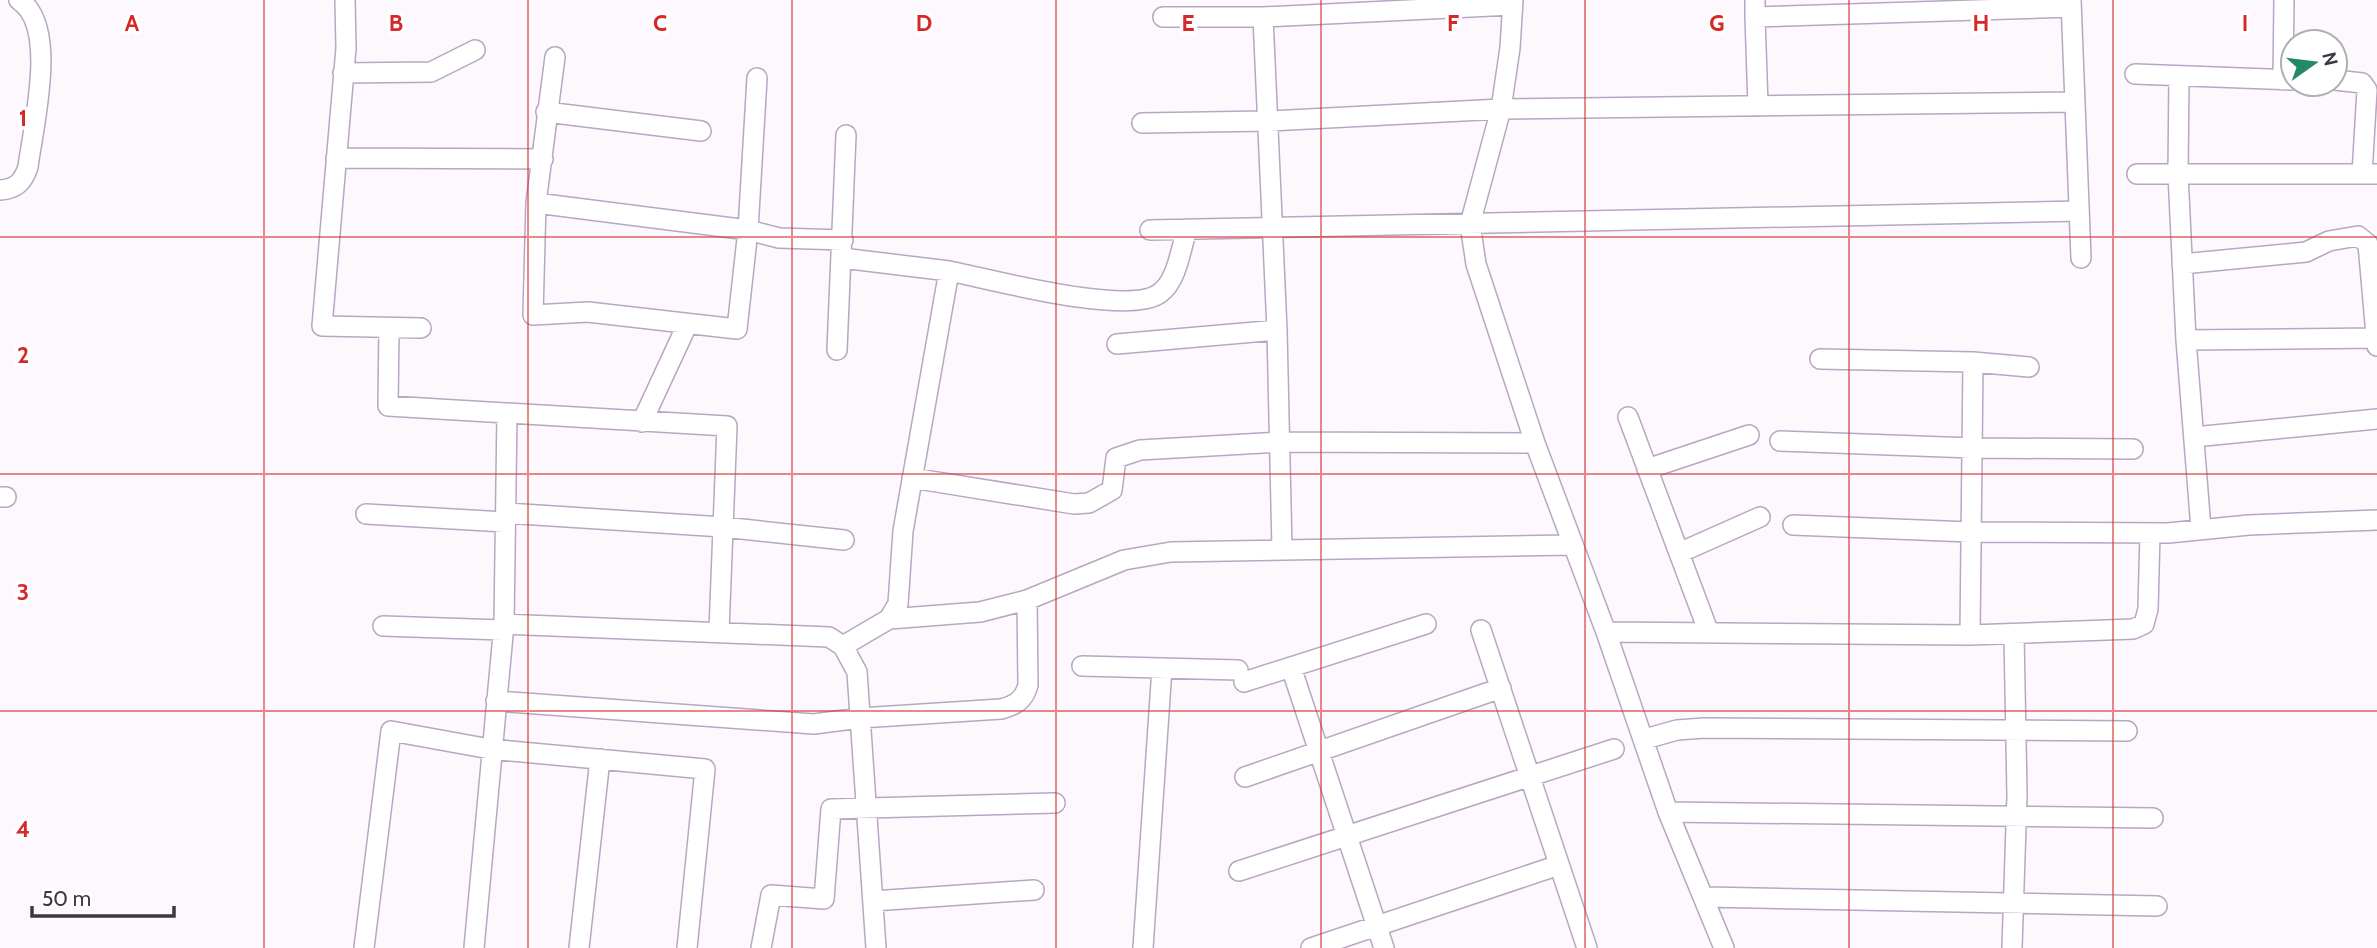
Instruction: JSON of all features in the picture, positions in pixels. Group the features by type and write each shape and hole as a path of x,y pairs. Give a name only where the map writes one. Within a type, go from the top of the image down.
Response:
{"street":[{"path":"0,190 13,188 24,180 28,167 41,59 40,29 36,18 19,0"},
{"path":"345,0 344,74 322,326 421,328"},
{"path":"2284,0 2285,28"},
{"path":"1163,17 1263,17 1512,2 1510,48 1501,109 1470,224 1476,264 1535,443 1645,739 1668,812 1724,948"},
{"path":"1758,106 1755,9 2071,3 2081,258"},
{"path":"1263,17 1277,330 1282,549"},
{"path":"344,74 431,72 475,50"},
{"path":"555,57 536,203 533,315 588,312 737,329 748,230 757,78"},
{"path":"2135,74 2279,80"},
{"path":"2179,76 2178,174 2182,264 2201,529"},
{"path":"2137,174 2370,174 2367,90 2362,83 2349,82"},
{"path":"1142,123 1268,121 1501,109 2075,102"},
{"path":"546,112 701,131"},
{"path":"837,350 846,135"},
{"path":"336,158 543,159"},
{"path":"536,203 748,230 1108,302 1145,299 1163,291 1174,271 1187,229"},
{"path":"1150,230 2079,211"},
{"path":"2182,264 2306,252 2329,241 2358,236 2368,244 2374,274 2377,346"},
{"path":"889,620 898,604 903,531 949,271"},
{"path":"642,422 687,325"},
{"path":"388,328 388,406 727,426 719,631"},
{"path":"1116,344 1277,330"},
{"path":"2186,340 2377,338"},
{"path":"1820,359 1973,362 2029,367"},
{"path":"1970,635 1973,362"},
{"path":"474,948 503,627 507,414"},
{"path":"1628,417 1709,633"},
{"path":"2194,437 2377,419"},
{"path":"1647,469 1749,435"},
{"path":"1780,441 1972,448 2133,449"},
{"path":"912,478 1074,505 1089,503 1112,490 1116,458 1123,453 1279,442 1535,443"},
{"path":"366,514 723,527 844,540"},
{"path":"1679,553 1760,517"},
{"path":"1793,525 1970,532 2150,533 2377,520"},
{"path":"1606,632 1970,635 2133,629 2144,624 2148,609 2150,533"},
{"path":"843,646 889,620 979,612 1027,600 1124,560 1171,552 1573,545"},
{"path":"496,701 814,724 860,718 1001,709 1015,705 1025,696 1028,685 1027,600"},
{"path":"1082,666 1162,668 1241,676 1291,667 1426,624"},
{"path":"383,626 719,631 829,637 843,646 857,672 876,948"},
{"path":"1481,630 1587,948"},
{"path":"2012,948 2016,817 2014,634"},
{"path":"1291,667 1384,948"},
{"path":"1143,948 1162,668"},
{"path":"1245,777 1501,688"},
{"path":"1645,739 1676,730 1704,728 2127,731"},
{"path":"364,948 391,731 490,749 705,769 687,948"},
{"path":"1239,871 1529,774 1614,749"},
{"path":"579,948 600,759"},
{"path":"761,948 771,895 824,899 831,809 1055,803"},
{"path":"1668,812 2153,817"},
{"path":"1311,948 1559,865"},
{"path":"873,901 1034,890"},
{"path":"1704,897 2015,901 2157,906"}]}
